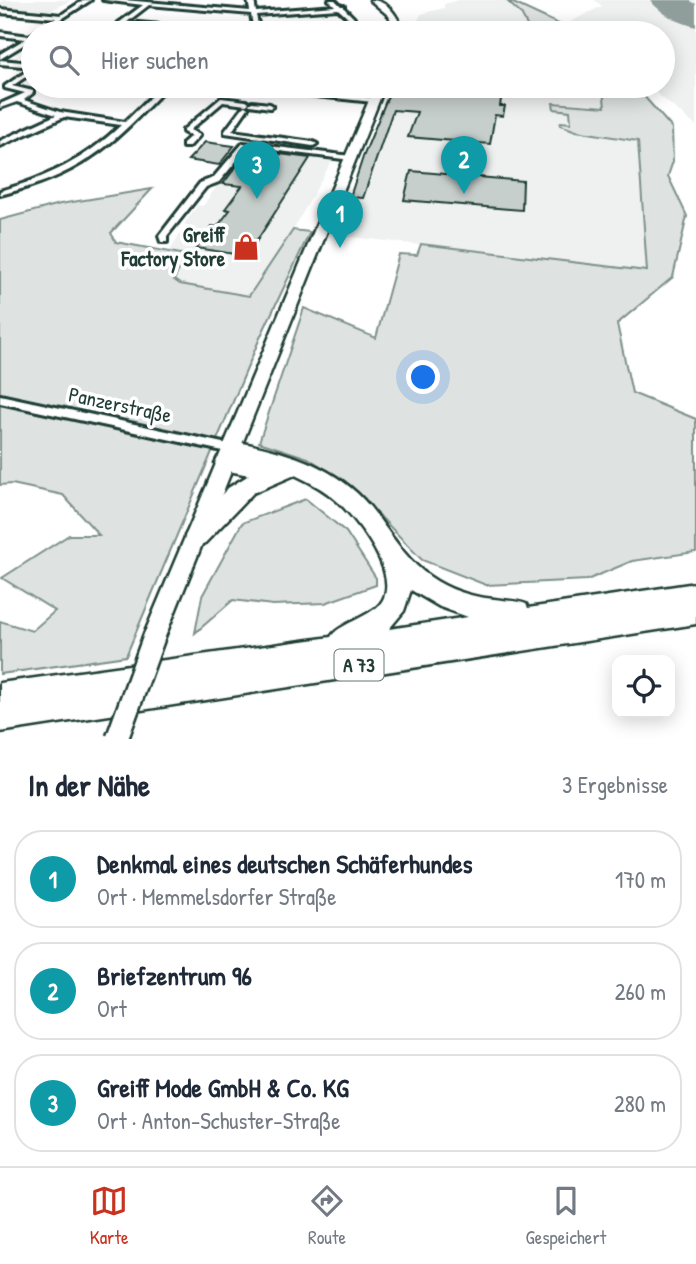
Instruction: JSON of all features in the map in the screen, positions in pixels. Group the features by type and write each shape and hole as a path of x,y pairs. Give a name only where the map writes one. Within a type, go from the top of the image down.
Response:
{"highway":[{"path":"229,456 286,472 316,475"},
{"path":"229,456 284,461 316,475 357,507 395,560 433,593 453,603 476,610 556,614"},
{"path":"197,536 241,488 258,479 286,472"},
{"path":"325,650 372,628 386,618 395,606 400,586 395,560"},
{"name":"A 73","path":"0,696 696,594"},
{"name":"A 73","path":"0,718 696,613"}],"main road":[{"path":"374,0 393,15 395,21"},
{"path":"117,739 153,637 322,232 373,100"}],"street":[{"path":"56,21 88,0"},
{"path":"106,0 254,13 301,14 342,7"},
{"path":"251,0 255,21"},
{"path":"332,0 342,7 353,21"},
{"path":"125,21 148,4"},
{"path":"298,4 301,14"},
{"path":"0,11 62,17"},
{"path":"0,34 21,35"},
{"path":"0,59 21,44"},
{"path":"0,59 21,64"},
{"path":"21,76 7,87 21,90"},
{"path":"0,106 21,98"},
{"path":"0,193 66,169 100,148 153,98"},
{"path":"252,98 227,132 313,144"},
{"path":"355,98 373,100"},
{"path":"18,100 62,115 126,124"},
{"path":"186,145 195,135 185,131 202,120 221,100 270,106"},
{"path":"0,144 62,115"},
{"path":"164,240 163,236 203,185 216,180 246,145 351,158"},
{"name":"Panzerstraße","path":"0,399 229,456"}],"shaded area":[{"path":"459,0 505,0 525,21 418,21 421,14 444,8 444,4"},
{"path":"506,0 552,21 525,21"},
{"path":"594,0 696,0 696,126 662,98 675,98 675,21 572,21 602,6"},
{"path":"70,1 46,13 32,13 0,10 0,2"},
{"path":"386,98 614,98 636,133 647,271 334,235"},
{"path":"604,98 646,98 672,128 673,161 668,176 687,216 673,277 617,324 632,393 696,419 696,552 632,561 587,580 486,585 422,560 352,487 308,458 259,442 304,308 376,338 399,254 417,255 421,244 647,271 638,141 576,131 560,125 561,122 571,123 570,111 554,109 553,103 605,107"},
{"path":"248,146 317,155 332,161 293,230 249,296 173,281 169,252 186,225 184,224 198,205 203,206 216,187 214,186"},
{"path":"152,189 111,233 116,242 186,255 174,280 180,284 249,296 293,230 310,232 259,340 126,656 0,674 0,621 32,631 55,611 2,578 69,535 99,535 63,495 12,484 0,485 0,220 60,204"},
{"path":"306,499 346,532 376,578 376,585 325,603 273,605 233,600 195,633 202,596 242,523"}],"building":[{"path":"387,98 501,98 500,106 505,106 503,116 495,115 490,144 408,137 417,112 393,110 363,198 350,197"},
{"path":"205,142 234,146 219,165 188,160"},
{"path":"249,150 310,158 247,256 196,248 212,226 217,227 230,210 225,209 242,186 223,184"},
{"path":"411,171 523,181 522,210 404,200"}],"runway":[{"path":"666,0 696,17"}],"place":[{"name":"Briefzentrum 96","path":"464,194"},
{"name":"Greiff Mode GmbH & Co. KG","path":"257,199"},
{"name":"Greiff Factory Store","path":"246,247"},
{"name":"Denkmal eines deutschen Schäferhundes","path":"340,248"}]}
